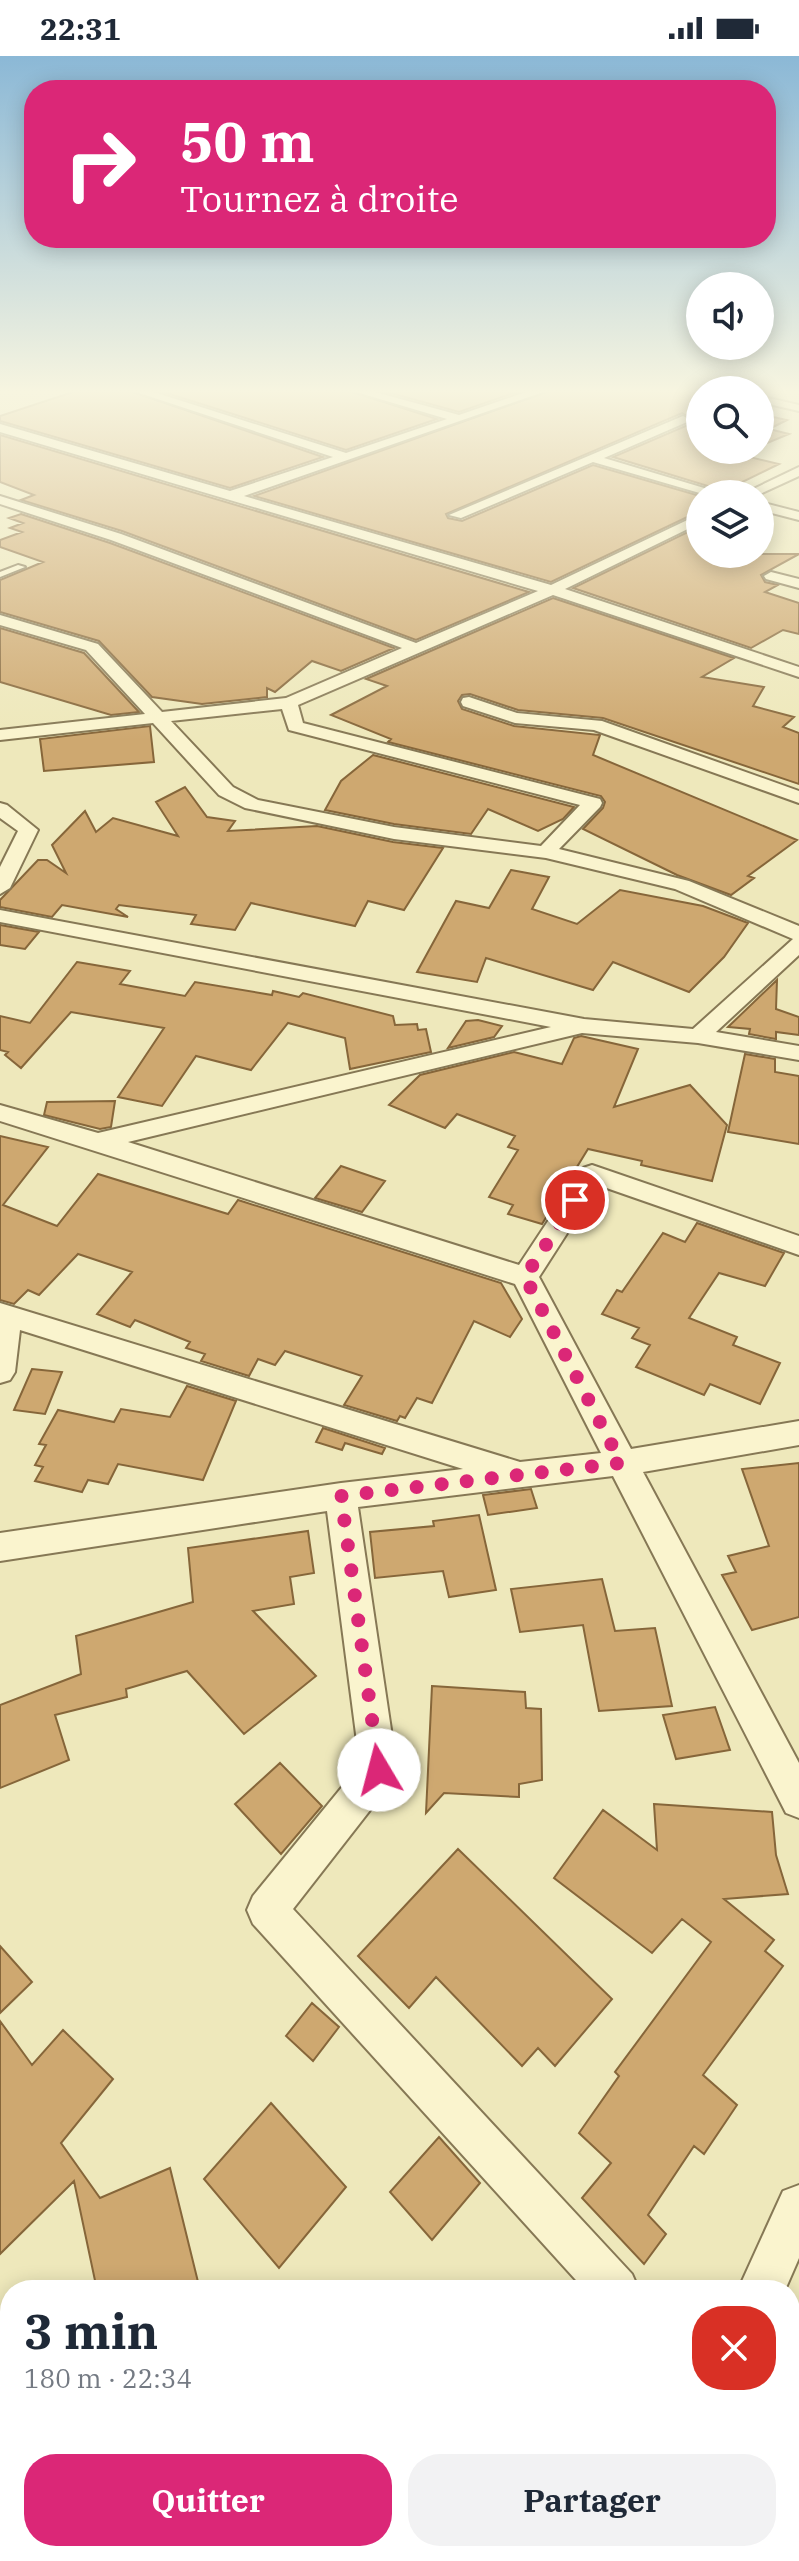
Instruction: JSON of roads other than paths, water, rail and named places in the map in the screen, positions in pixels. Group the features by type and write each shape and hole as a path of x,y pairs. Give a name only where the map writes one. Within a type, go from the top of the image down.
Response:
{"street":[{"path":"18,506 157,551 413,647"},
{"path":"264,506 552,590 799,672"},
{"path":"456,515 478,506"},
{"path":"774,510 799,516"},
{"path":"0,735 289,703 413,647 552,590 686,525"},
{"path":"771,576 799,584"},
{"path":"0,620 92,647 226,791 252,804 394,833 546,852 682,885 799,934"},
{"path":"469,702 515,718 596,725 799,797"},
{"path":"289,703 295,726 593,803 546,852"},
{"path":"0,809 28,830 0,888"},
{"path":"0,916 584,1026 698,1036 799,1053"},
{"path":"698,1036 799,944"},
{"path":"98,1141 584,1026"},
{"path":"0,1113 98,1141 525,1277 799,1800"},
{"path":"525,1277 592,1174 799,1246"},
{"path":"0,1372 4,1314 521,1474"},
{"path":"0,1547 341,1496 621,1463 799,1433"},
{"path":"341,1496 379,1770 267,1910 607,2280"},
{"path":"766,2280 799,2207"}],"lane":[{"path":"0,575 21,567"}]}
